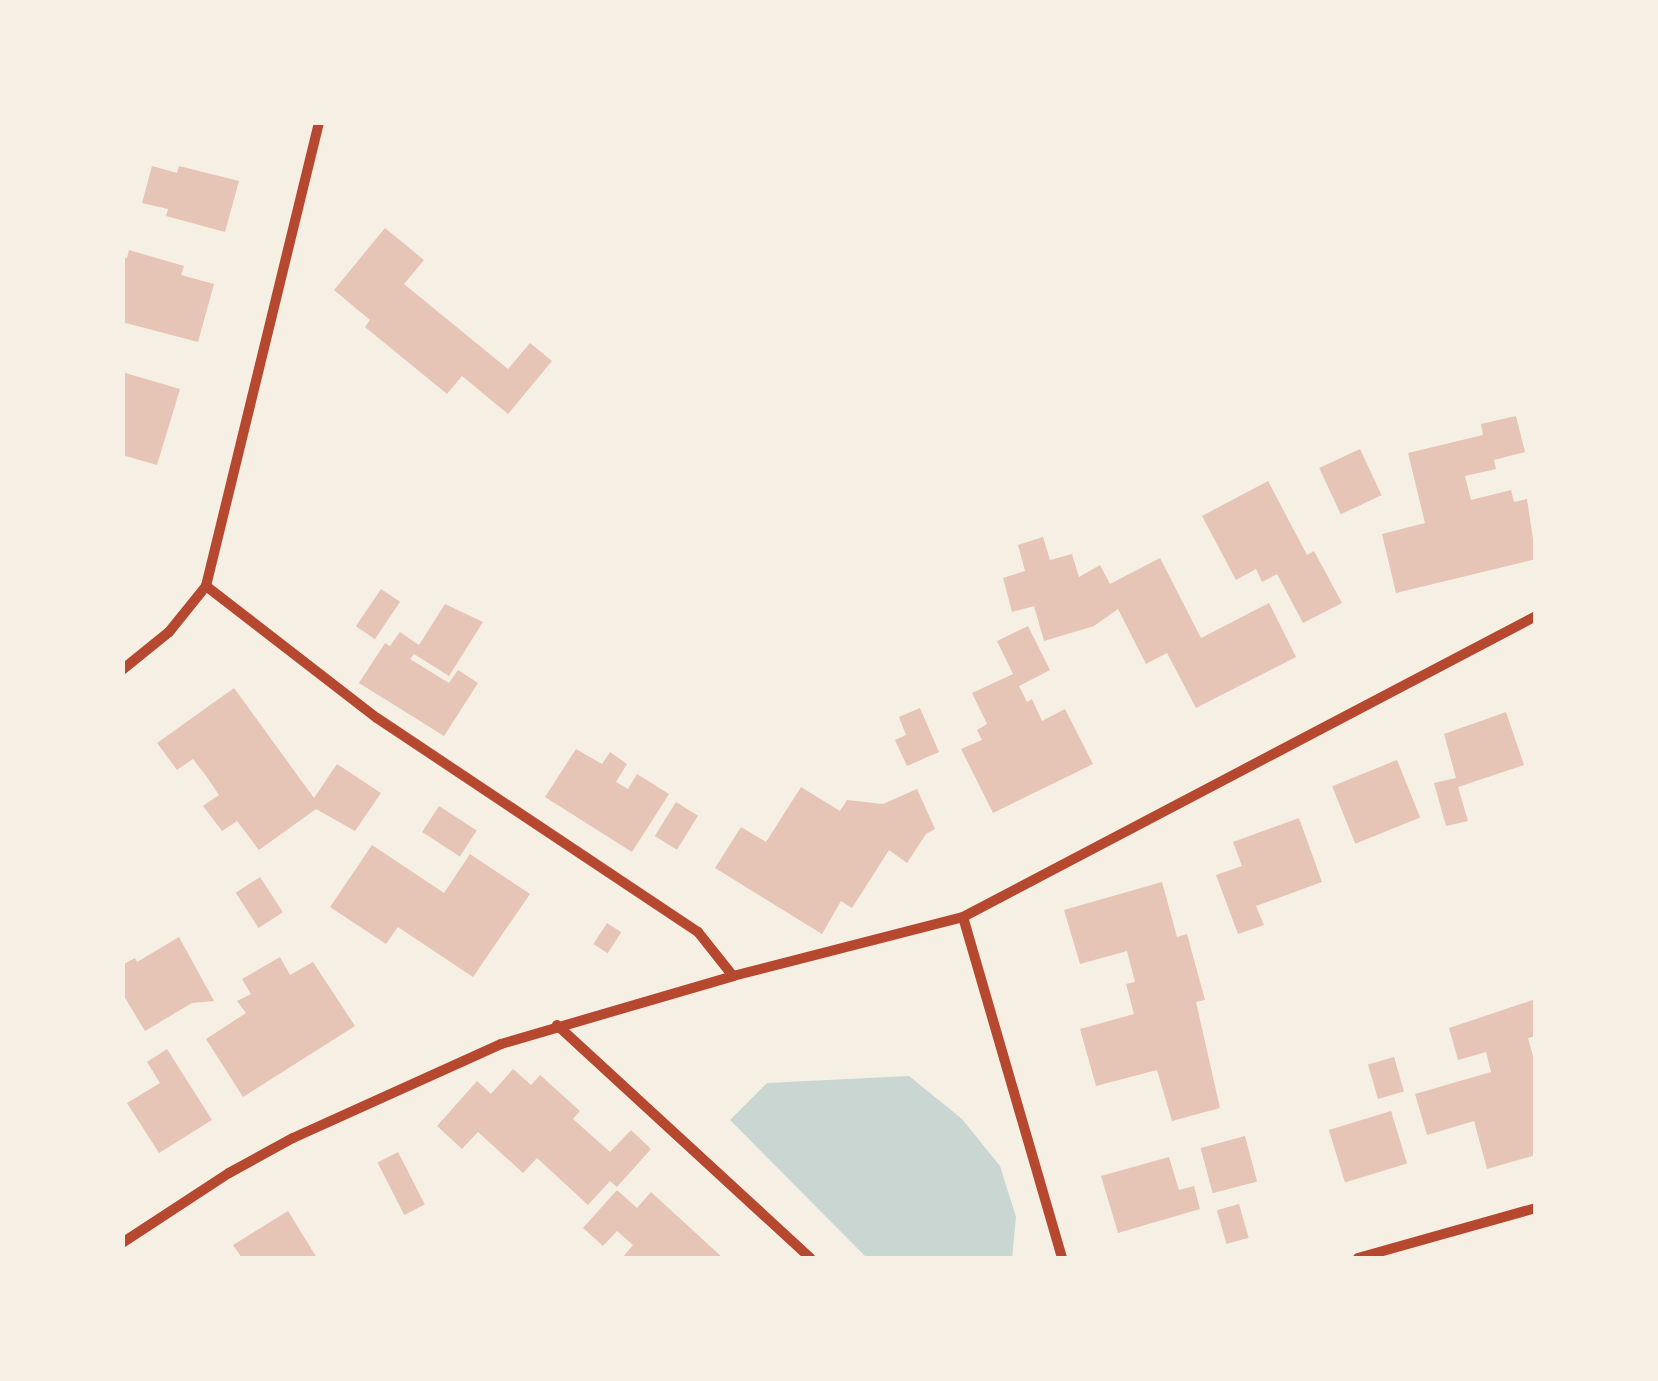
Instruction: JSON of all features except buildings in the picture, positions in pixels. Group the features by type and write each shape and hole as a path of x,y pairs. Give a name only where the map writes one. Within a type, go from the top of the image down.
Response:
{"street":[{"path":"122,670 169,632 206,586 319,122"},
{"path":"206,586 377,718 698,932 733,976"},
{"path":"122,1242 228,1173 444,1066 556,1025 962,917 1536,616"},
{"path":"962,917 1062,1258"},
{"path":"556,1025 810,1258"},
{"path":"1358,1258 1536,1208"}],"shaded area":[{"path":"909,1076 962,1119 1000,1166 1016,1217 1012,1258 867,1258 730,1120 767,1083"}]}
